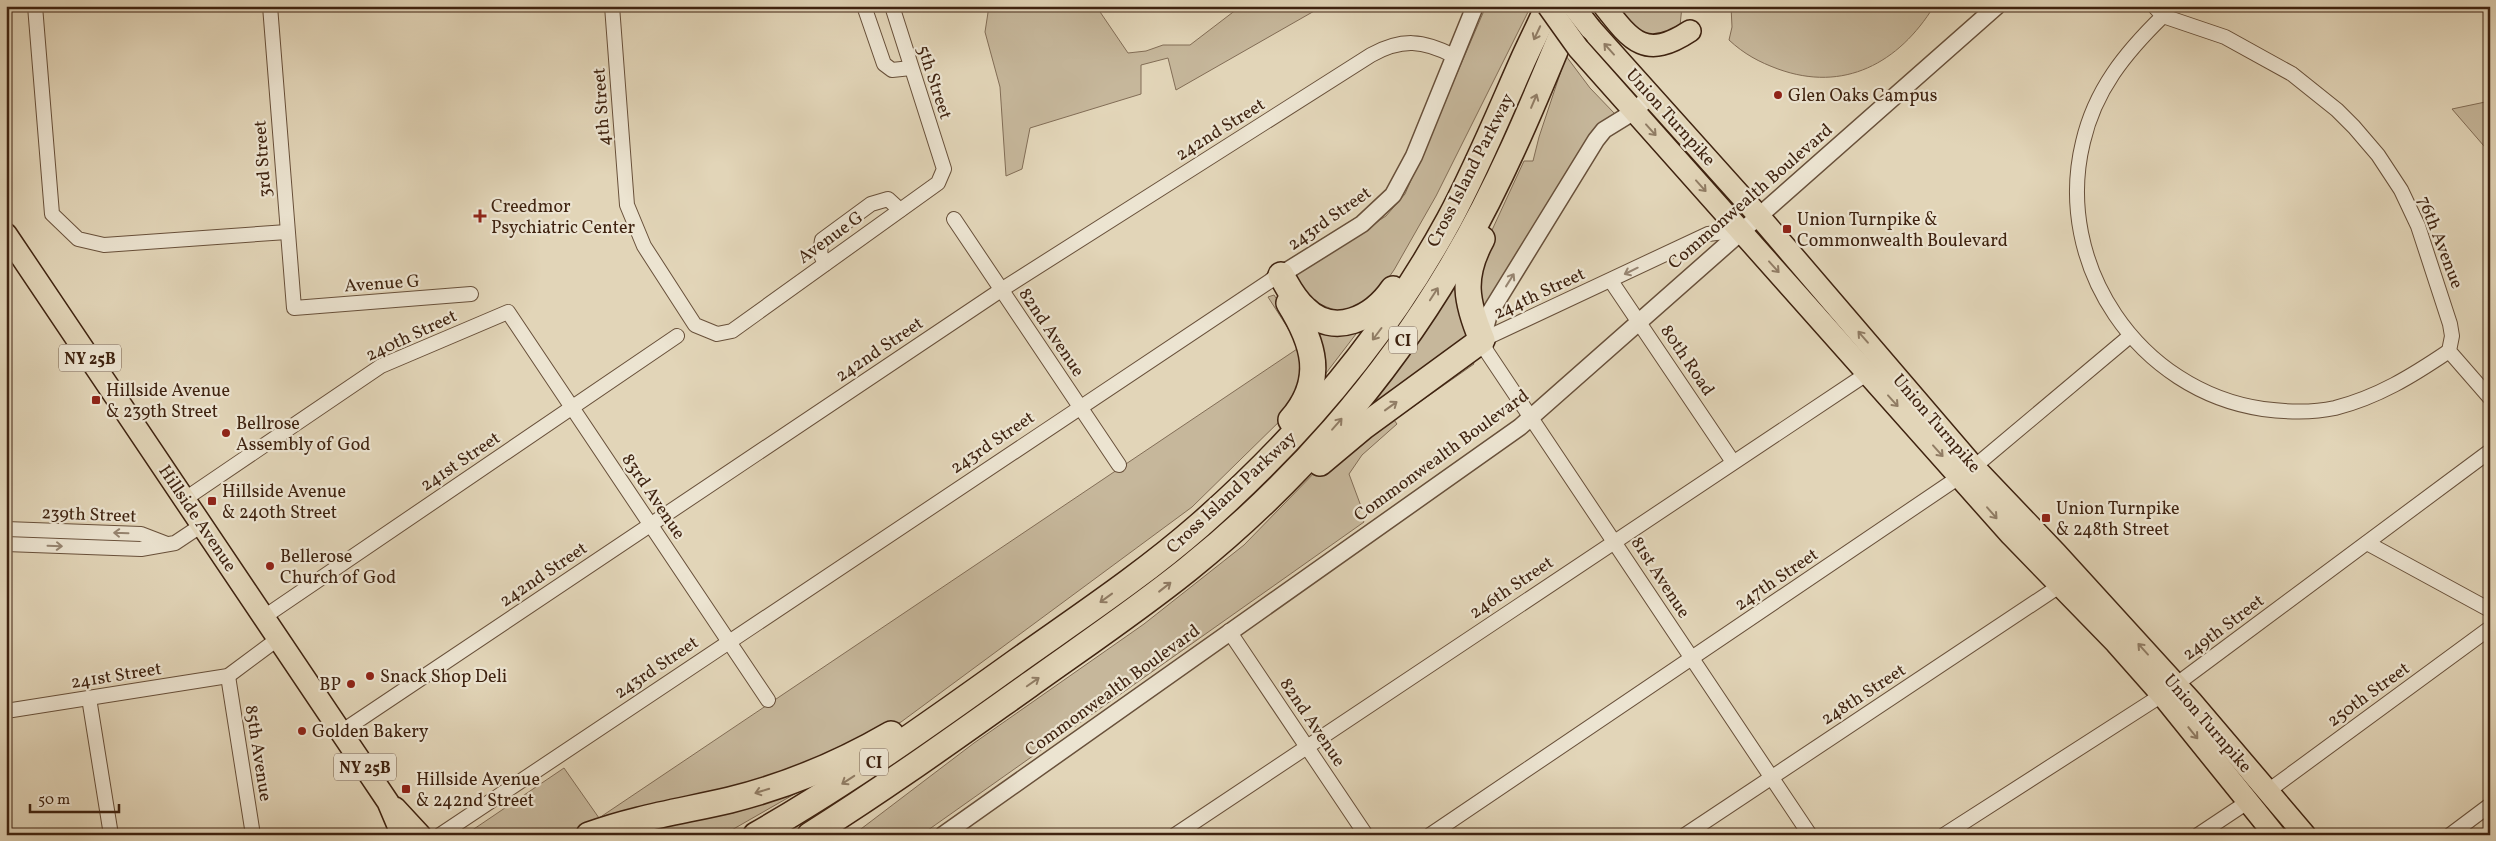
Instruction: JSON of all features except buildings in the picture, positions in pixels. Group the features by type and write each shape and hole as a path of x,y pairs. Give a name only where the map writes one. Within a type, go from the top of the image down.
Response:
{"highway":[{"name":"Cross Island Parkway","path":"756,835 860,772 1153,563 1226,502 1301,426 1384,323 1447,223 1482,156 1548,6"},
{"name":"Cross Island Parkway","path":"810,835 878,792 1168,585 1255,510 1286,480 1345,415 1401,344 1452,267 1491,196 1515,145 1574,6"},
{"path":"1255,510 1306,476 1364,426 1482,340 1469,306 1468,280 1476,249 1497,211 1515,145"},
{"path":"1277,277 1298,303 1318,319 1334,323 1347,322 1368,315 1386,300 1439,213 1482,156"},
{"path":"1226,502 1262,450 1298,411 1310,385 1313,358 1309,339 1277,277"},
{"path":"589,835 634,821 751,794 808,775 863,749 916,718 988,682"},
{"path":"842,835 928,771 994,710"}],"main road":[{"name":"Union Turnpike","path":"1548,6 1578,48 1868,373 1967,472 2060,557 2169,690 2270,830"},
{"name":"Union Turnpike","path":"1574,6 1591,29 1758,215 1967,472 2011,535 2169,690 2268,791 2305,835"},
{"path":"1604,6 1624,31 1653,47 1666,45 1690,31"},
{"name":"Hillside Avenue","path":"6,234 388,802 420,835"},
{"name":"Hillside Avenue","path":"388,802 402,835"}],"street":[{"path":"34,6 52,214 78,238 104,245 287,232"},
{"name":"3rd Street","path":"270,6 294,308"},
{"name":"4th Street","path":"612,6 627,205 644,246 696,326 717,334 732,331"},
{"path":"864,6 884,64 892,70 911,68"},
{"name":"5th Street","path":"892,6 944,169"},
{"name":"243rd Street","path":"440,835 1080,407 1277,277 1362,224 1393,195 1414,156 1475,6"},
{"name":"Commonwealth Boulevard","path":"943,835 1530,417 1997,6"},
{"path":"2158,11 2109,78 2089,119 2078,166 2078,218 2089,266 2099,290 2130,336 2154,360 2203,391 2247,406 2278,411 2333,408 2369,398 2415,375 2449,351 2490,398"},
{"name":"76th Avenue","path":"2158,11 2225,38 2292,74 2337,110 2378,155 2401,190 2418,226 2450,324 2452,336 2449,351"},
{"name":"242nd Street","path":"341,732 1001,290 1378,51 1397,45 1415,43 1434,46 1454,56"},
{"path":"1482,340 1489,314 1596,140 1604,130 1634,111 1651,96"},
{"name":"Avenue G","path":"732,331 938,183 944,169"},
{"path":"825,264 820,253 822,240 871,204 888,199 900,210"},
{"name":"82nd Avenue","path":"954,219 1119,466"},
{"name":"244th Street","path":"1482,340 1708,234 1741,230"},
{"name":"80th Road","path":"1611,281 1733,462"},
{"name":"Avenue G","path":"294,308 471,294"},
{"name":"240th Street","path":"185,499 381,366 508,312"},
{"name":"83rd Avenue","path":"508,312 768,700"},
{"name":"241st Street","path":"264,617 677,336"},
{"name":"247th Street","path":"1430,835 1967,472 2130,336"},
{"name":"81st Avenue","path":"1482,340 1487,352 1530,417 1810,835"},
{"name":"246th Street","path":"1175,835 1614,540 1868,373"},
{"name":"249th Street","path":"1944,835 2169,690 2490,451"},
{"name":"239th Street","path":"6,544 141,549 175,543 202,525"},
{"name":"239th Street","path":"6,529 141,534 168,544"},
{"path":"2367,543 2490,610"},
{"name":"248th Street","path":"1685,835 2062,585"},
{"name":"250th Street","path":"2268,791 2490,628"},
{"name":"82nd Avenue","path":"1229,631 1366,835"},
{"name":"241st Street","path":"6,711 228,676 278,638"},
{"name":"85th Avenue","path":"228,676 253,835"},
{"path":"89,698 111,835"},
{"path":"2198,835 2248,802"},
{"path":"2450,835 2490,805"}],"shaded area":[{"path":"989,6 1096,6 1128,53 1146,51 1163,45 1190,45 1241,6 1323,6 1176,90 1168,58 1141,65 1141,94 1030,128 1022,169 1006,176 1000,87 985,32"},
{"path":"1486,6 1529,6 1530,8 1436,196 1394,270 1375,297 1355,310 1337,311 1307,299 1294,275 1386,216 1405,194"},
{"path":"1614,6 1682,6 1680,26 1673,33 1646,36 1625,19"},
{"path":"1731,6 1934,6 1920,26 1887,57 1868,68 1847,75 1825,77 1802,76 1778,69 1740,49 1729,40 1732,27"},
{"path":"1566,56 1590,88 1615,114 1481,312 1474,269 1524,161 1533,161"},
{"path":"2490,101 2490,153 2452,109"},
{"path":"1454,280 1463,282 1472,333 1369,409 1382,384"},
{"path":"1274,295 1298,331 1307,376 1287,414 1192,507 901,722 803,771 578,835 465,835 564,768 599,818 1300,347 1268,297"},
{"path":"1310,324 1353,329 1356,334 1320,381"},
{"path":"1472,361 1474,364 1394,420 1397,424 1362,455 1349,474 1362,509 1358,512 1364,522 921,835 853,835 974,743 1144,624 1244,545 1320,467"},
{"path":"812,784 723,835 619,835"}],"place":[{"name":"Glen Oaks Campus","path":"1778,95"},
{"name":"Creedmor Psychiatric Center","path":"480,216"},
{"name":"Union Turnpike & Commonwealth Boulevard","path":"1787,229"},
{"name":"Hillside Avenue & 239th Street","path":"96,400"},
{"name":"Bellrose Assembly of God","path":"226,433"},
{"name":"Hillside Avenue & 240th Street","path":"212,501"},
{"name":"Union Turnpike & 248th Street","path":"2046,518"},
{"name":"Bellerose Church of God","path":"270,566"},
{"name":"Snack Shop Deli","path":"370,676"},
{"name":"BP","path":"351,684"},
{"name":"Golden Bakery","path":"302,731"},
{"name":"Hillside Avenue & 242nd Street","path":"406,789"}]}
